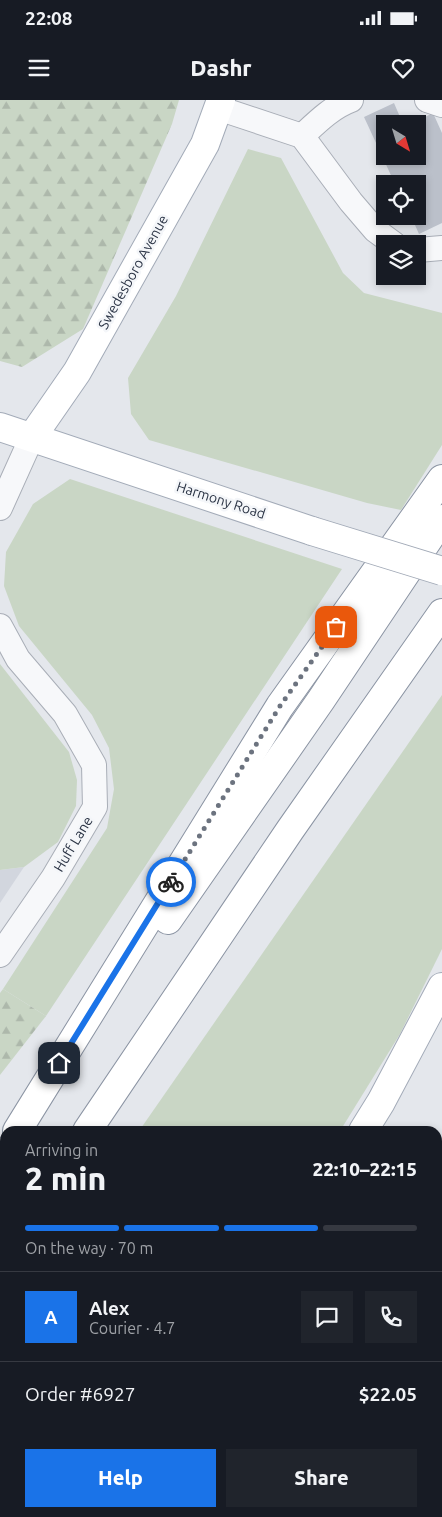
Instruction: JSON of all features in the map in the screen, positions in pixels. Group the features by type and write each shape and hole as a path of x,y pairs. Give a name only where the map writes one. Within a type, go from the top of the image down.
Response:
{"main road":[{"name":"Swedesboro Avenue","path":"32,438 87,356 205,144 220,104"},
{"name":"Harmony Road","path":"0,427 312,531 442,571"},
{"path":"22,1126 280,706 442,480"},
{"path":"23,1126 310,716 442,519"},
{"path":"90,1126 290,830 442,612"},
{"path":"366,1126 381,1102 442,986"}],"street":[{"path":"302,136 340,104 352,100"},
{"path":"427,100 442,105"},
{"path":"220,104 302,136 363,216 382,235"},
{"path":"426,249 442,248"},
{"path":"0,508 32,438"},
{"name":"Huff Lane","path":"0,626 18,659 65,714 94,765 95,807 53,878 0,954"}],"shaded area":[{"path":"24,867 0,903 0,870"}],"green space":[{"path":"0,100 179,100 172,124 83,329 22,367 0,361"},
{"path":"248,149 281,158 343,273 364,293 442,313 442,445 401,510 367,503 149,440 131,414 128,378 176,296"},
{"path":"70,479 342,569 46,1016 3,989 107,828 114,789 109,748 92,715 19,626 4,586 6,552 33,504"},
{"path":"0,664 69,752 77,780 76,806 58,842 24,867 0,870"},
{"path":"442,695 442,949 400,1034 343,1126 142,1126"},
{"path":"3,989 46,1016 0,1075 0,993"}],"building":[{"path":"394,103 399,115 376,115 376,143 364,117"},
{"path":"433,113 442,133 442,223 419,234 415,225 426,225 426,175 391,175 386,165 426,165 426,116"}],"way so far":[{"path":"171,882 280,706 336,627"}],"route":[{"path":"59,1063 171,882"}]}
